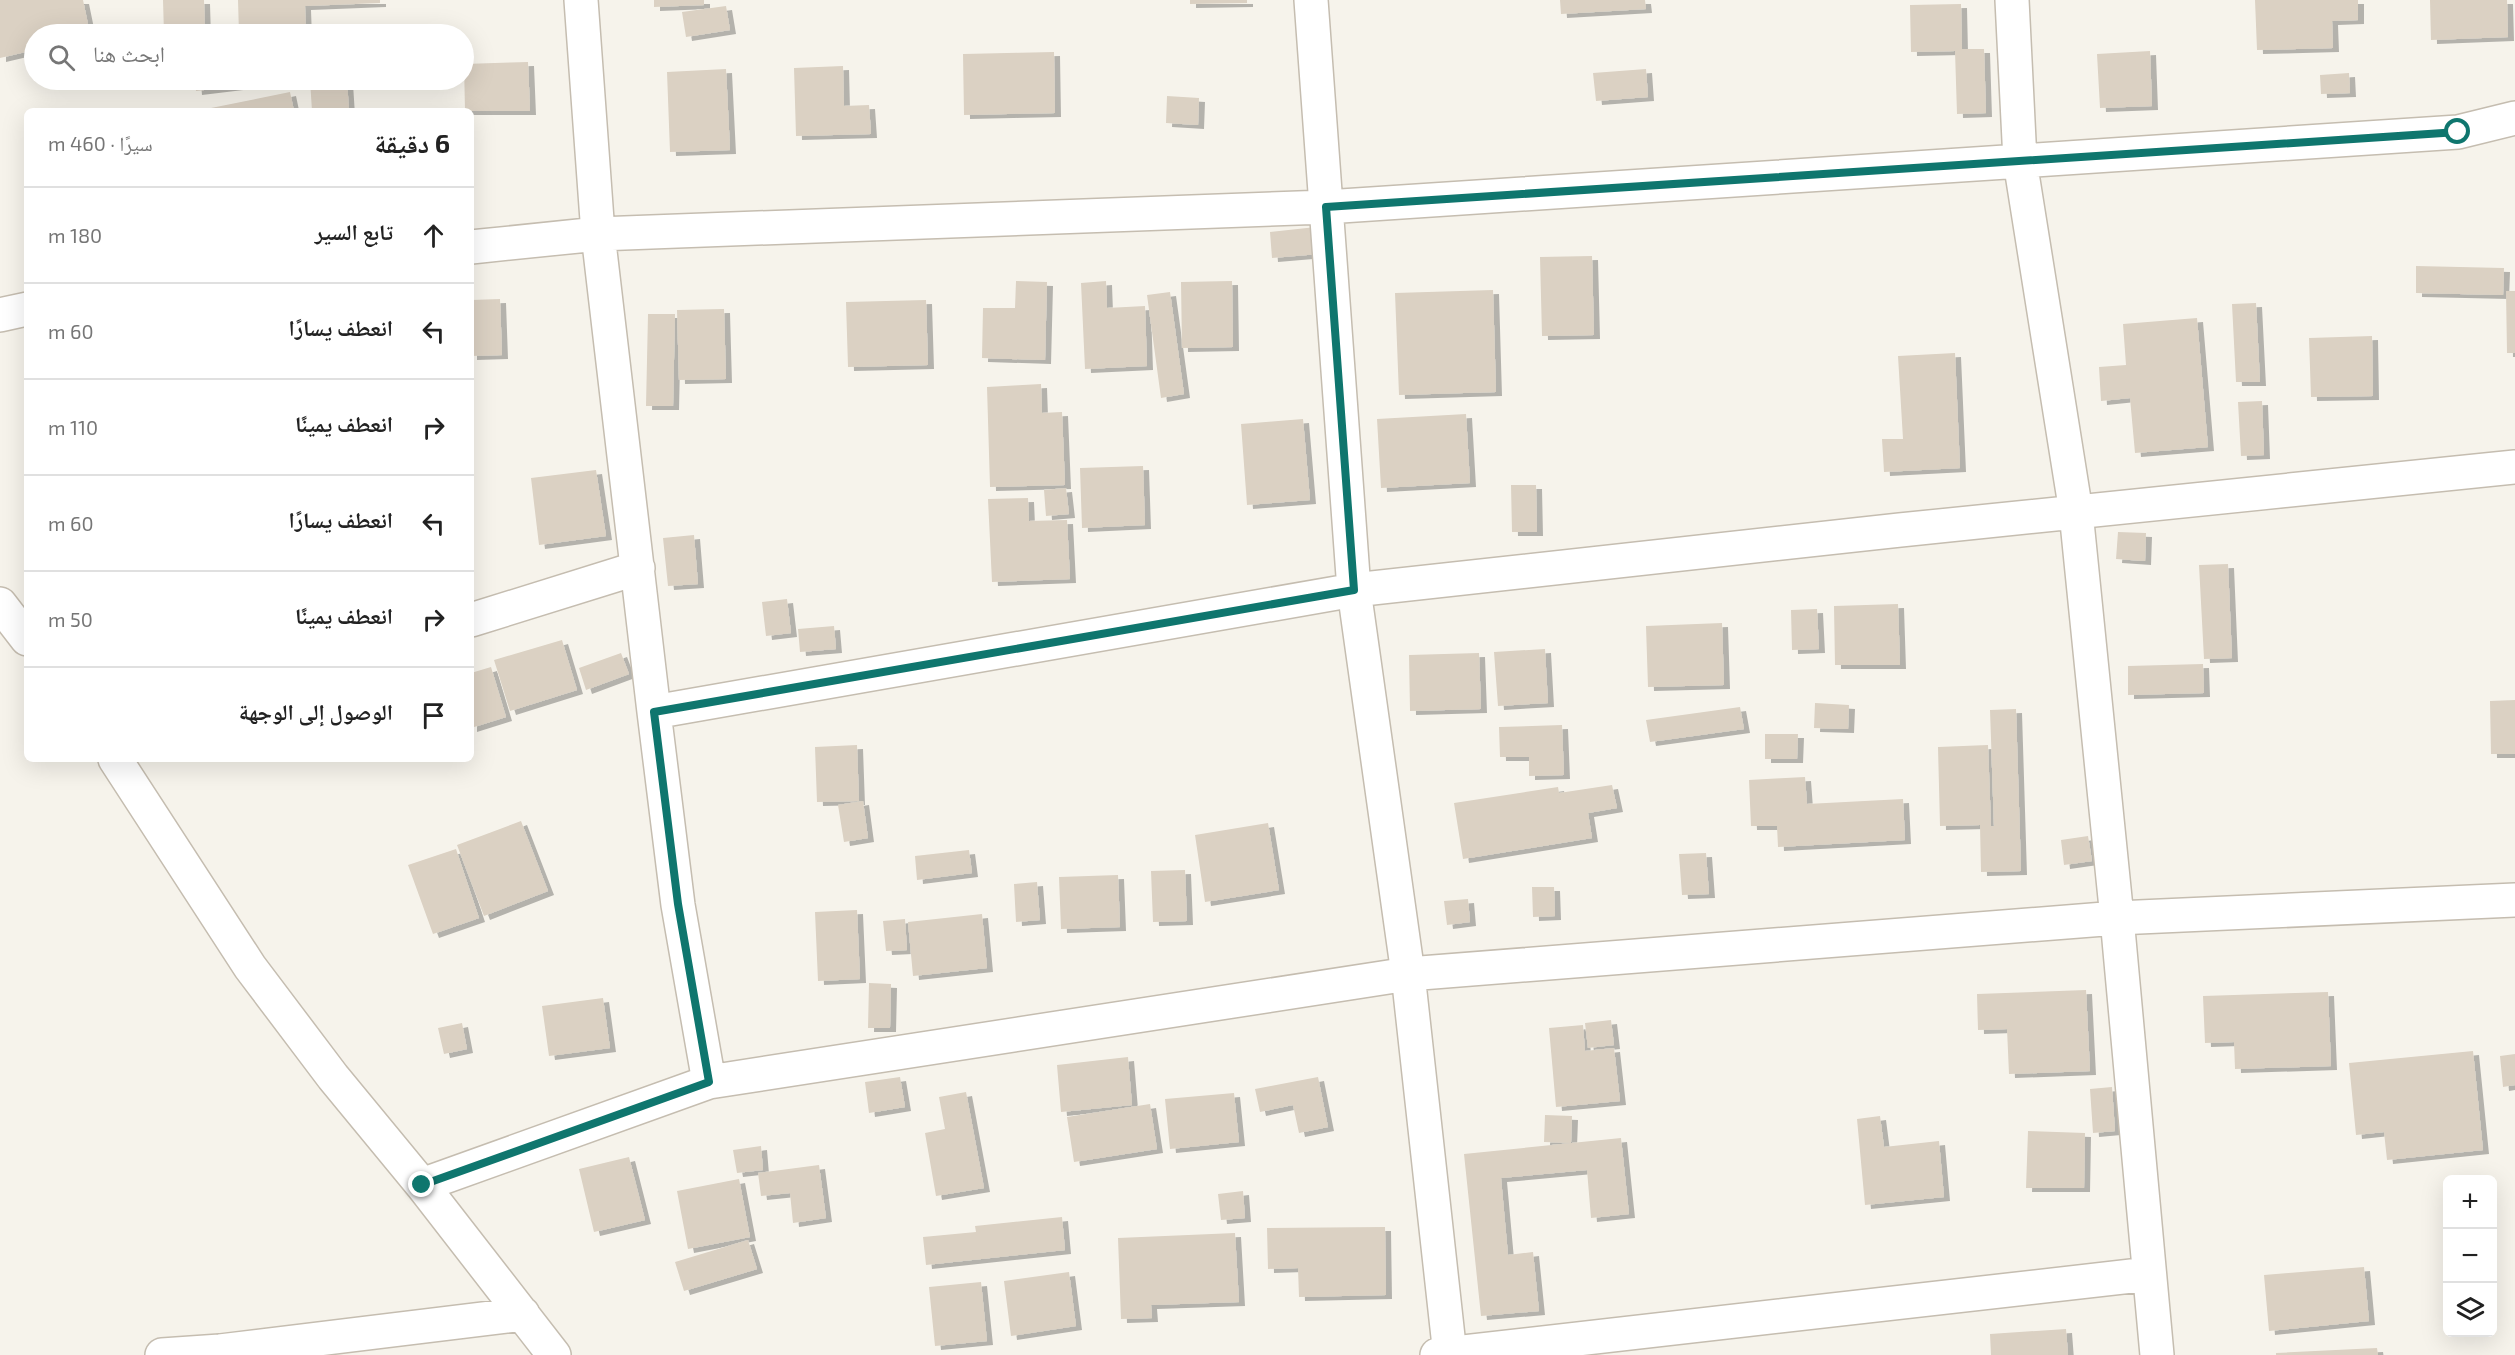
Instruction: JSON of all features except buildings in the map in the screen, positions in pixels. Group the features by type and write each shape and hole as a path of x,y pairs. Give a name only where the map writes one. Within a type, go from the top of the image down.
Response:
{"street":[{"path":"581,0 598,234 654,712 678,904 709,1082"},
{"path":"1311,0 1354,590 1408,974 1446,1354 2149,1274"},
{"path":"2013,0 2020,161 2076,513 2117,918 2157,1355"},
{"path":"474,246 598,234 1326,207 2458,132 2515,118"},
{"path":"0,315 24,310"},
{"path":"654,712 1354,590 2515,468"},
{"path":"474,619 638,568"},
{"path":"0,604 24,635"},
{"path":"117,762 250,967 333,1077 422,1185 554,1355"},
{"path":"422,1185 709,1082 1408,974 2117,918 2515,900"},
{"path":"162,1355 220,1351 522,1314"}],"route":[{"path":"422,1185 709,1082 678,904 654,712 1354,590 1326,207 2458,132"}]}
